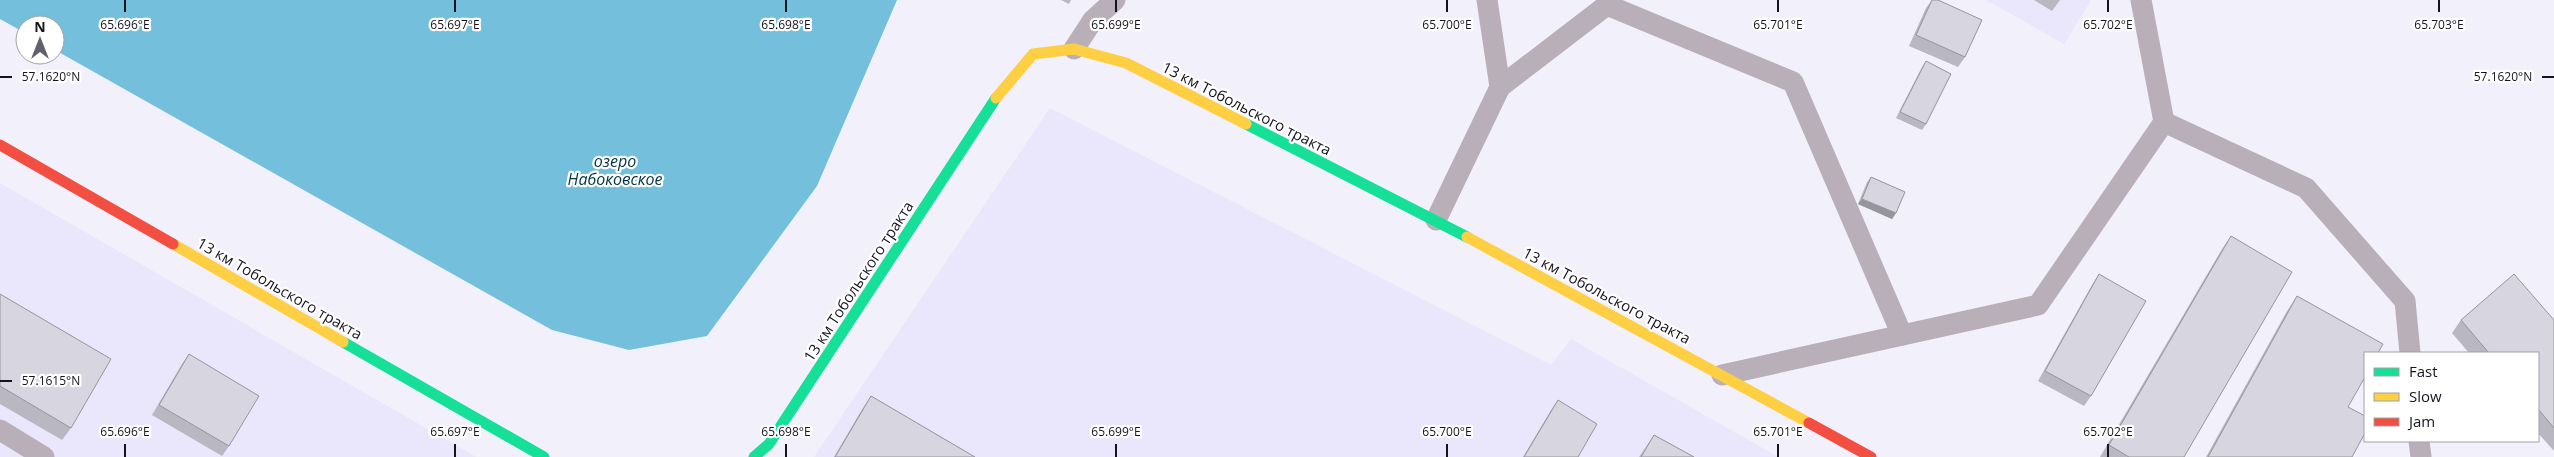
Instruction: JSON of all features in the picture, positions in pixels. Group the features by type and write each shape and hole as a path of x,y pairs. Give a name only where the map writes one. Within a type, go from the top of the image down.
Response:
{"street":[{"name":"13 км Тобольского тракта","path":"754,457 769,444 1005,84 1034,54 1074,49 1126,63 1436,220 1871,457"},
{"name":"13 км Тобольского тракта","path":"0,145 544,457"}],"lane":[{"path":"1074,49 1093,20 1115,0"},
{"path":"1487,0 1500,87"},
{"path":"1722,375 2038,305 2164,122 2141,0"},
{"path":"1436,220 1500,87 1607,5 1794,82 1902,335"},
{"path":"2164,122 2306,188 2405,301 2410,352"},
{"path":"0,430 44,457"},
{"path":"2419,442 2421,457"}],"shaded area":[{"path":"1986,0 2091,0 2064,44"},
{"path":"1050,108 1551,365 1571,339 1778,457 814,457"},
{"path":"0,183 476,457 0,457"}],"water":[{"name":"озеро Набоковское","path":"0,0 897,0 817,186 707,336 629,350 552,330 65,56 65,15 15,15 15,27 0,19"}],"building":[{"path":"1932,0 1938,0 1982,20 1965,57 1916,35"},
{"path":"1926,61 1951,74 1926,124 1900,112"},
{"path":"1871,177 1905,192 1896,213 1862,199"},
{"path":"2231,236 2292,272 2184,457 2129,457 2109,445"},
{"path":"2099,274 2146,301 2091,396 2045,371"},
{"path":"2514,274 2554,320 2554,428 2539,410 2539,352 2488,352 2461,320"},
{"path":"0,294 111,359 71,428 0,386"},
{"path":"2297,296 2383,344 2379,352 2364,352 2364,379 2348,407 2364,415 2364,435 2352,457 2208,457"},
{"path":"189,354 259,396 229,446 159,405"},
{"path":"871,396 975,457 835,457"},
{"path":"1558,400 1597,424 1578,457 1524,457"},
{"path":"1654,435 1694,457 1641,457"}],"traffic: fast":[{"path":"754,457 769,444 996,98"},
{"path":"1246,124 1467,237"},
{"path":"343,342 544,457"}],"traffic: slow":[{"path":"996,98 1033,54 1074,49 1126,63 1246,124"},
{"path":"1467,237 1809,423"},
{"path":"173,244 343,342"}],"traffic: jam":[{"path":"0,145 173,244"},
{"path":"1809,423 1871,457"}]}
